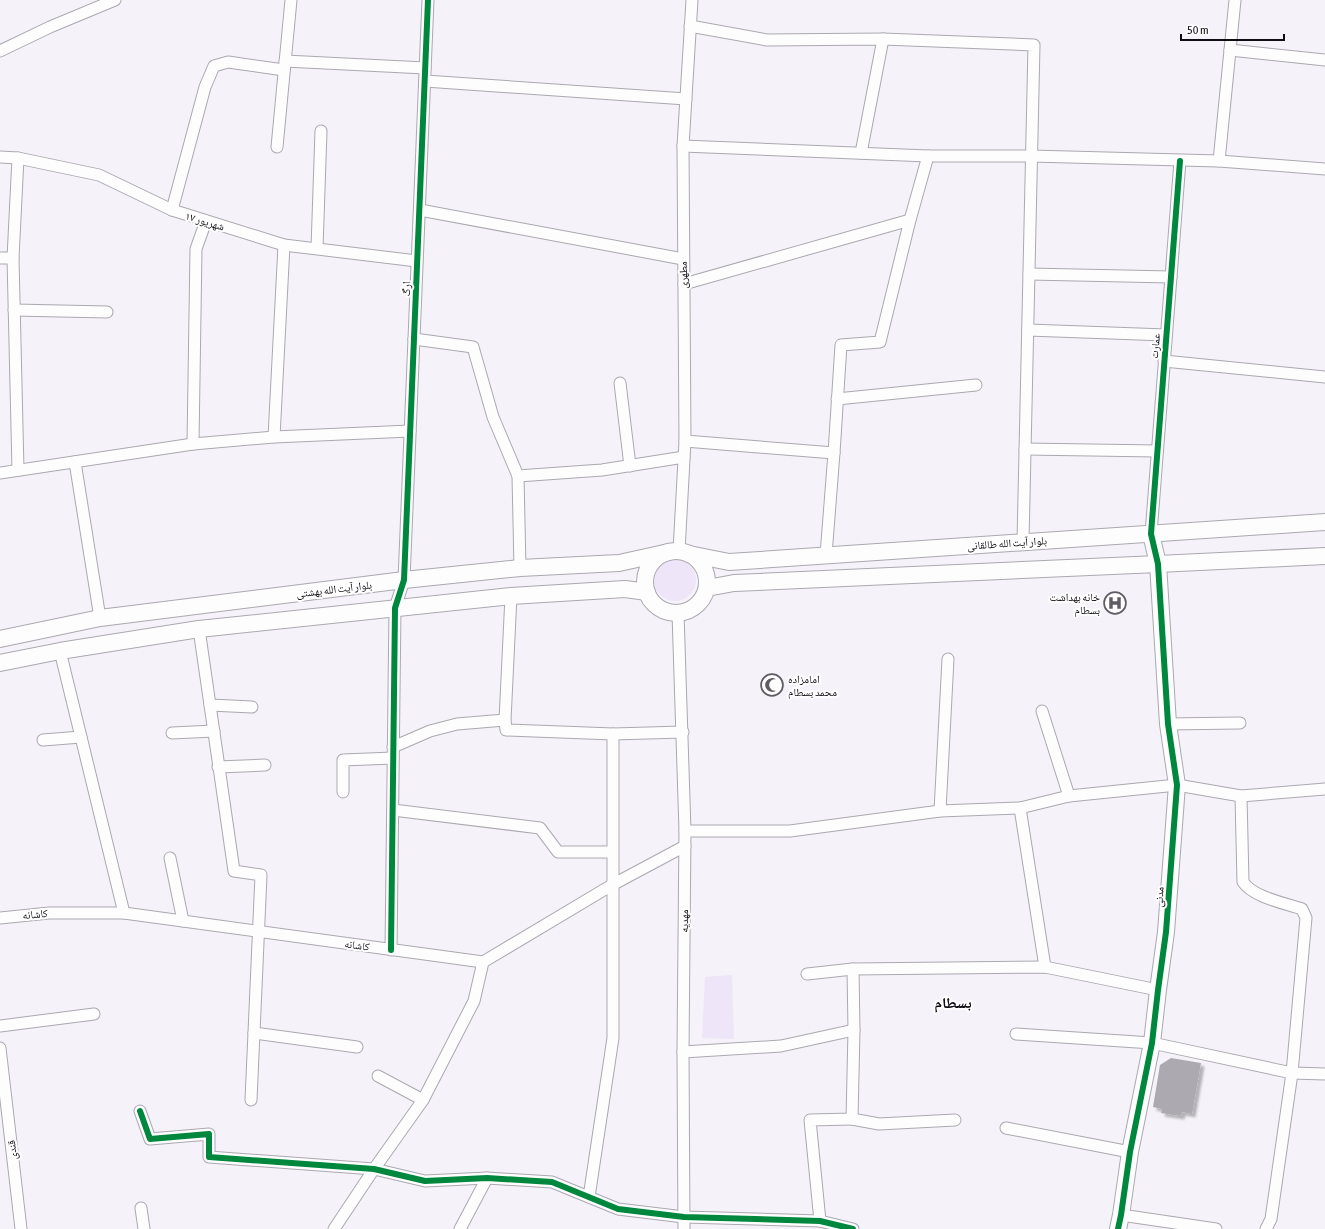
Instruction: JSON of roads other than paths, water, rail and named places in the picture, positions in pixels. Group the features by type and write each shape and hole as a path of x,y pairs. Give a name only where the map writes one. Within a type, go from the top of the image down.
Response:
{"street":[{"path":"0,51 50,27 114,0"},
{"path":"277,147 291,0"},
{"name":"ارگ","path":"391,950 395,608 404,580 428,0"},
{"name":"مطهری","path":"679,552 685,441 683,146 692,0"},
{"path":"1219,161 1235,0"},
{"path":"690,26 767,40 884,39 1034,46 1023,542"},
{"path":"861,153 884,39"},
{"path":"1230,50 1325,60"},
{"path":"172,210 205,86 214,66 228,62 285,66 425,68"},
{"path":"425,80 686,99"},
{"path":"317,248 321,131"},
{"path":"683,146 928,156 1031,156 1219,161 1325,168"},
{"path":"826,555 841,345 880,342 910,220 928,156"},
{"name":"۱۷ شهریور","path":"0,157 18,158 99,175 172,210 284,245 417,261"},
{"path":"18,158 13,258 18,470"},
{"name":"عمارت","path":"1151,534 1180,161"},
{"path":"420,210 683,259"},
{"path":"684,284 910,220"},
{"path":"193,444 196,249 206,221"},
{"path":"274,437 284,245"},
{"path":"0,258 13,258"},
{"path":"1029,274 1171,277"},
{"path":"14,310 107,312"},
{"path":"1028,330 1166,335"},
{"path":"414,339 473,347 493,417 518,476 520,568"},
{"path":"1164,362 1325,377"},
{"path":"620,383 630,466"},
{"path":"837,399 976,385"},
{"path":"0,473 193,444 274,437 410,431"},
{"path":"685,441 834,453"},
{"path":"1026,449 1157,451"},
{"path":"518,476 602,470 684,457"},
{"path":"75,462 100,618"},
{"name":"بلوار آیت الله طالقانی","path":"679,552 730,562 1325,522"},
{"name":"مدنی","path":"1120,1222 1130,1152 1152,1043 1166,932 1177,785 1168,724 1158,564 1151,534"},
{"path":"679,552 698,559 704,568 707,577 707,588 704,597 697,605 689,611 678,613 668,612 659,608 652,601 647,592 645,582 647,572 652,563 660,556 679,552"},
{"name":"بلوار آیت الله بهشتی","path":"0,639 100,618 404,580 520,568 619,563 679,552"},
{"path":"707,588 734,583 1325,556"},
{"path":"0,663 60,651 199,629 511,596 625,589 647,592"},
{"path":"511,596 505,720 506,730 613,734 683,732"},
{"name":"مهدیه","path":"678,613 685,831 683,1052 684,1229"},
{"path":"199,629 234,871 261,875 251,1100"},
{"path":"60,651 124,913"},
{"path":"940,811 948,659"},
{"path":"210,705 252,707"},
{"path":"1042,711 1070,796"},
{"path":"344,792 343,760 393,753 430,731 458,724 505,720"},
{"path":"1168,724 1240,723"},
{"path":"172,734 214,731"},
{"path":"589,1197 613,1038 613,734"},
{"path":"43,740 80,736"},
{"path":"218,767 264,765"},
{"path":"685,831 790,831 940,811 1020,808 1070,796 1177,785 1241,796 1325,789"},
{"path":"1241,796 1243,882 1247,888 1255,893 1302,909 1306,918 1292,1073 1271,1219 1266,1229"},
{"path":"1020,808 1046,967"},
{"path":"393,810 540,828 558,852 612,852"},
{"path":"334,1229 423,1100 474,1001 483,962 612,885 685,846"},
{"path":"170,858 183,922"},
{"name":"کاشانه","path":"0,918 49,913 124,913 483,962"},
{"path":"807,974 853,969 1046,967 1158,990"},
{"path":"852,1119 854,1030 853,969"},
{"path":"0,1026 94,1014"},
{"path":"683,1052 781,1046 854,1030"},
{"path":"254,1033 357,1047"},
{"path":"1016,1034 1152,1043 1292,1073 1325,1074"},
{"name":"قندی","path":"0,1048 1,1070 21,1229"},
{"path":"378,1076 423,1100"},
{"path":"140,1111 150,1139 209,1134 209,1157 374,1169 424,1181 487,1178 552,1182 618,1209 684,1217 820,1221 853,1229"},
{"path":"820,1221 810,1120 852,1119 879,1124 955,1120"},
{"path":"1006,1128 1130,1152"},
{"path":"460,1229 487,1178"},
{"path":"142,1208 144,1229"},
{"path":"1120,1222 1216,1229"}],"place":[{"name":"خانه بهداشت بسطام","path":"1115,603"},
{"name":"امامزاده محمد بسطام","path":"772,685"}],"district":[{"name":"بسطام","path":"953,1002"}]}
